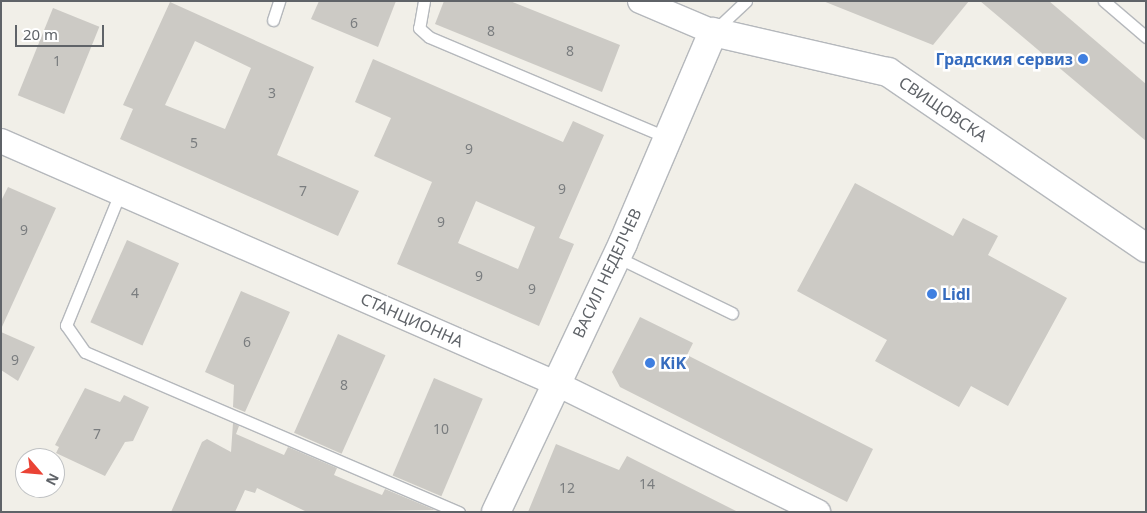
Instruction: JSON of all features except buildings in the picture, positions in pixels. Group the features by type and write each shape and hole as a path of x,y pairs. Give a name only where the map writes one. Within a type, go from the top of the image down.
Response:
{"street":[{"path":"640,1 713,32"},
{"name":"ВАСИЛ НЕДЕЛЧЕВ","path":"496,512 616,256 713,32"},
{"name":"СВИЩОВСКА","path":"713,32 888,72 1146,248"},
{"name":"СТАНЦИОННА","path":"1,140 555,383 818,512"}],"lane":[{"path":"273,20 279,1"},
{"path":"424,1 419,28 429,37 668,138"},
{"path":"713,32 746,1"},
{"path":"1104,1 1146,37"},
{"path":"120,193 66,325 85,352 459,512"},
{"path":"616,256 732,313"}],"place":[{"name":"Градския сервиз","path":"1083,59"},
{"name":"Lidl","path":"932,294"},
{"name":"KiK","path":"650,363"}]}
